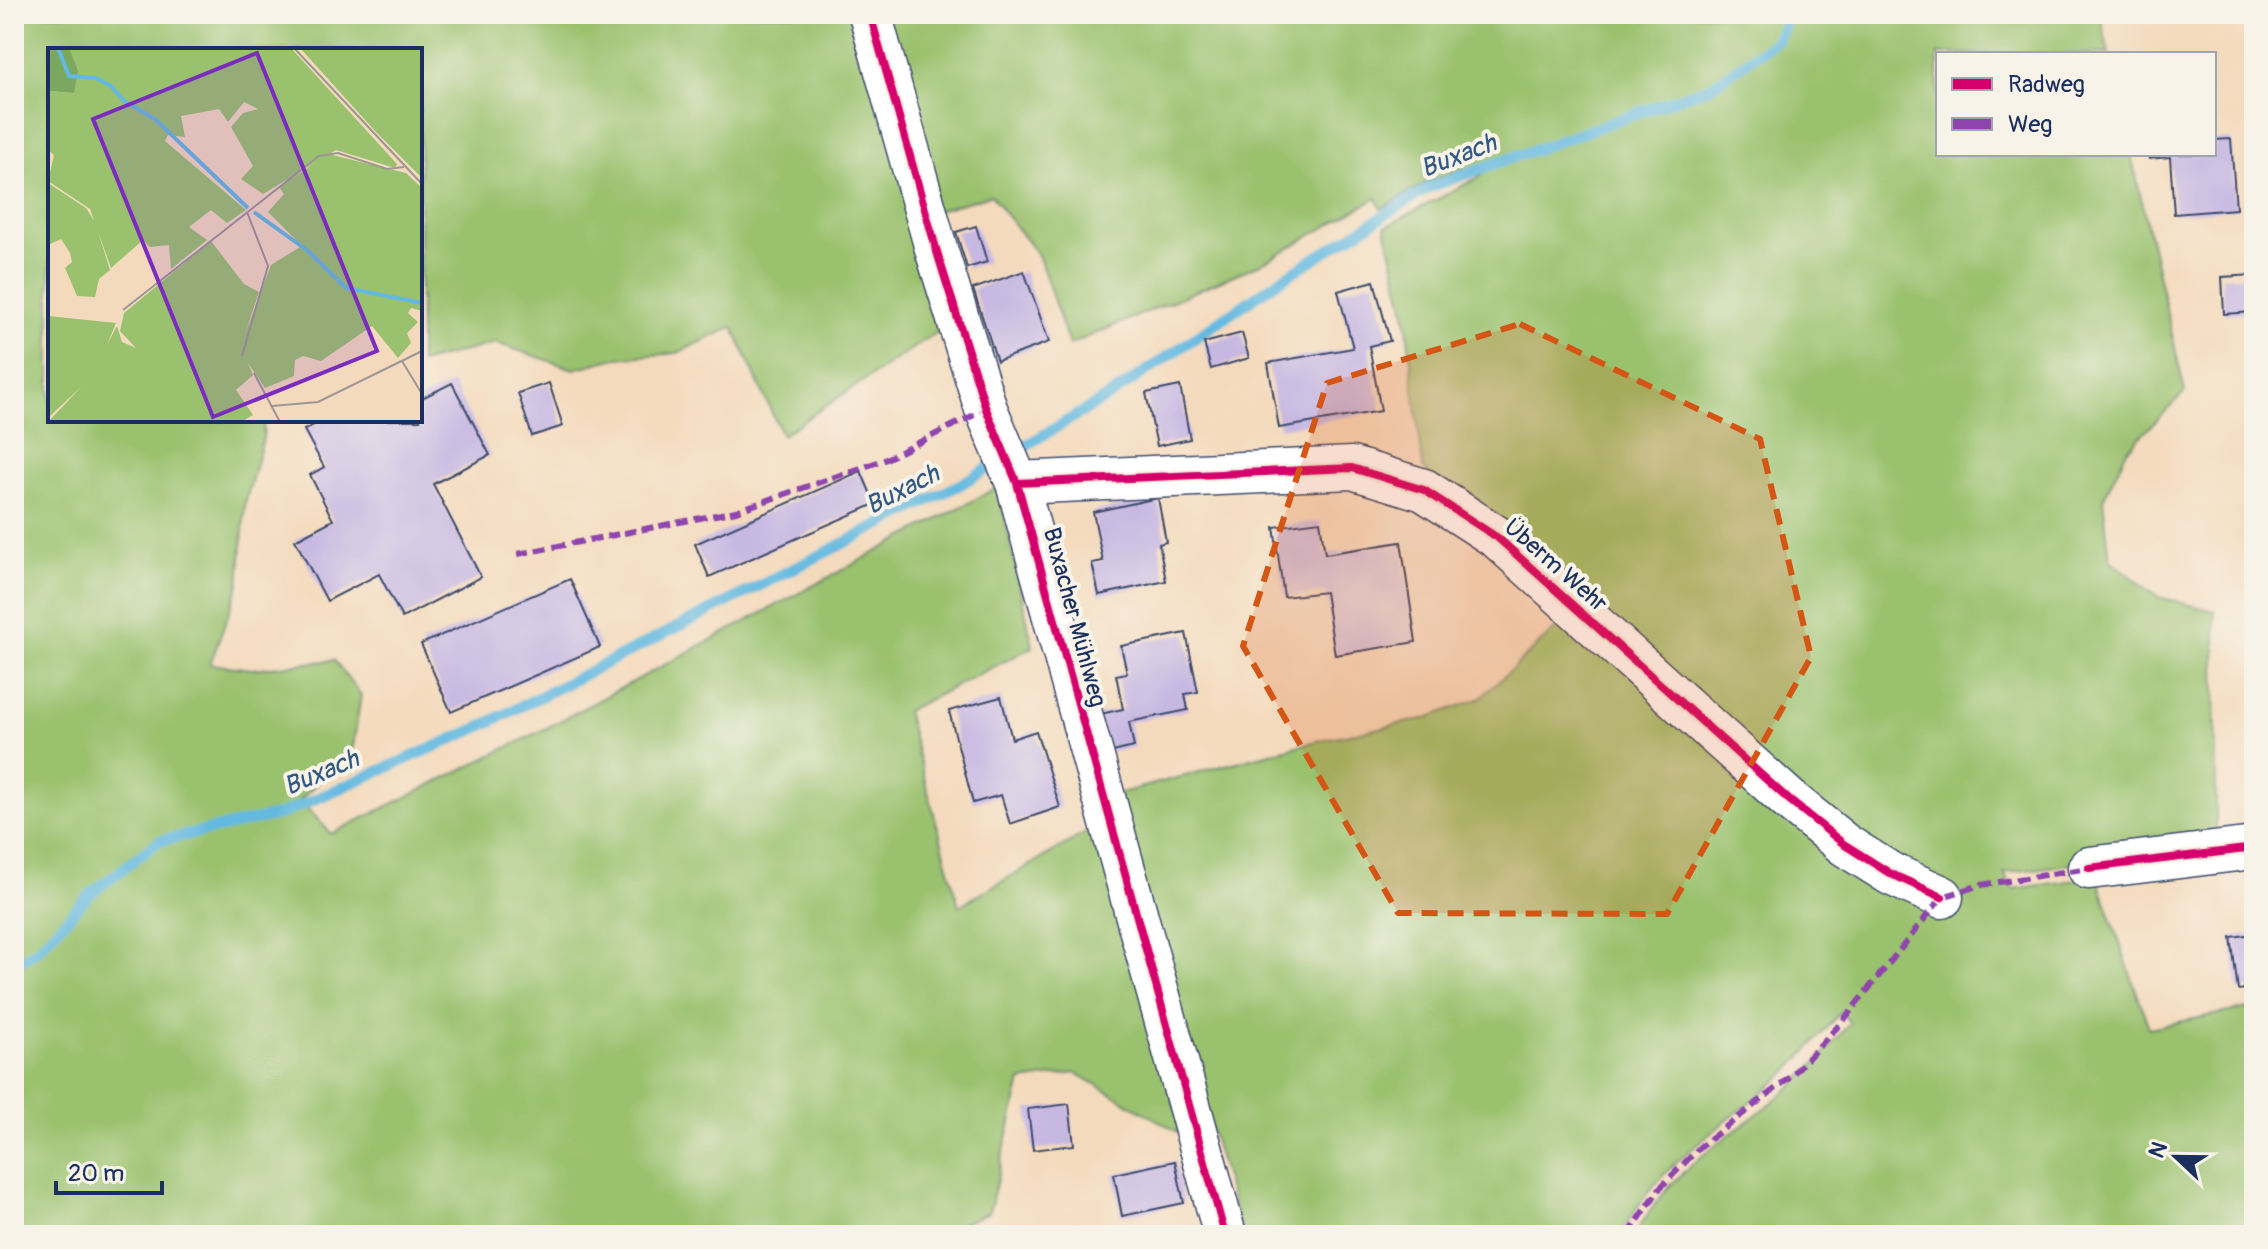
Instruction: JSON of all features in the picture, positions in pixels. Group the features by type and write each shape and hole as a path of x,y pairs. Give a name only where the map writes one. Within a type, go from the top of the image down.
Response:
{"street":[{"name":"Buxacher Mühlweg","path":"870,14 937,252 995,428 1016,480 1225,1235"},
{"name":"Überm Wehr","path":"1016,480 1352,468 1424,490 1498,538 1788,799 1845,845 1891,874 1942,897"},
{"path":"2089,868 2254,848"}],"highlighted area":[{"path":"1520,324 1760,439 1811,657 1667,914 1398,913 1243,646 1327,383"}],"green space":[{"path":"14,14 859,14 940,330 782,435 733,327 677,353 616,358 574,369 496,343 422,362 422,48 48,48 48,422 264,422 263,438 245,504 239,585 210,664 252,669 334,660 361,695 353,747 300,800 331,834 539,732 998,487 1033,647 906,711 959,906 1087,832 1093,824 1183,1135 1076,1073 1021,1081 989,1212 933,1235 14,1235"},
{"path":"881,14 2100,14 2109,52 1936,52 1936,156 2131,156 2185,392 2127,450 2103,499 2110,560 2158,597 2215,611 2216,833 2092,861 2004,873 2013,889 2097,877 2149,1028 2254,1007 2254,1235 1635,1235 1651,1210 1686,1170 1791,1087 1814,1065 1850,1023 1841,1012 1787,1072 1674,1164 1636,1209 1621,1235 1242,1235 1113,795 1320,740 1424,719 1479,699 1569,617 1423,468 1405,310 1385,227 1481,176 1465,168 1427,182 1381,209 1377,198 1262,263 1069,345 1039,257 991,195 935,211"}],"building":[{"path":"2231,139 2236,209 2174,214 2170,157 2149,159 2148,156 2216,156 2216,140"},
{"path":"976,226 987,262 967,268 956,232"},
{"path":"1024,271 1049,342 997,361 973,289"},
{"path":"2254,275 2254,312 2224,314 2222,277"},
{"path":"1374,281 1390,341 1369,346 1381,411 1279,428 1268,363 1353,348 1338,291"},
{"path":"1242,333 1249,358 1211,369 1204,343"},
{"path":"452,383 490,455 433,484 481,577 402,618 379,574 327,601 295,540 333,520 310,475 324,467 304,430 319,422 422,422 422,398"},
{"path":"549,383 563,426 532,436 518,393"},
{"path":"1180,386 1190,439 1157,446 1146,393"},
{"path":"861,471 875,504 709,577 695,544"},
{"path":"1158,498 1166,542 1159,544 1166,581 1099,595 1092,563 1103,561 1093,512"},
{"path":"1320,521 1325,554 1401,542 1416,642 1335,655 1325,592 1284,597 1274,527"},
{"path":"570,579 600,647 451,712 421,644"},
{"path":"1186,633 1198,692 1185,694 1188,710 1129,722 1134,747 1104,754 1096,715 1123,709 1116,675 1127,673 1121,646"},
{"path":"1001,697 1012,739 1036,731 1060,807 1010,824 1001,795 973,803 949,711"},
{"path":"2254,934 2254,988 2238,990 2231,937"},
{"path":"1069,1104 1074,1145 1033,1150 1028,1109"},
{"path":"1175,1161 1184,1203 1122,1216 1114,1174"}],"waterway":[{"name":"Buxach","path":"14,965 37,950 90,894 159,841 279,815 480,727 961,484 1114,393 1280,280 1430,187 1710,87 1777,40 1790,14"}],"marked path":[{"path":"518,554 736,511 884,460 986,409"},
{"path":"1628,1235 1660,1188 1701,1146 1788,1079 1842,1022 1942,897 1981,885 2089,868"}],"cycle path":[{"path":"870,14 937,252 986,409 1017,483 1225,1235"},
{"path":"1017,483 1352,468 1424,490 1498,538 1788,799 1845,845 1891,874 1942,897"},
{"path":"2089,868 2254,848"}]}
